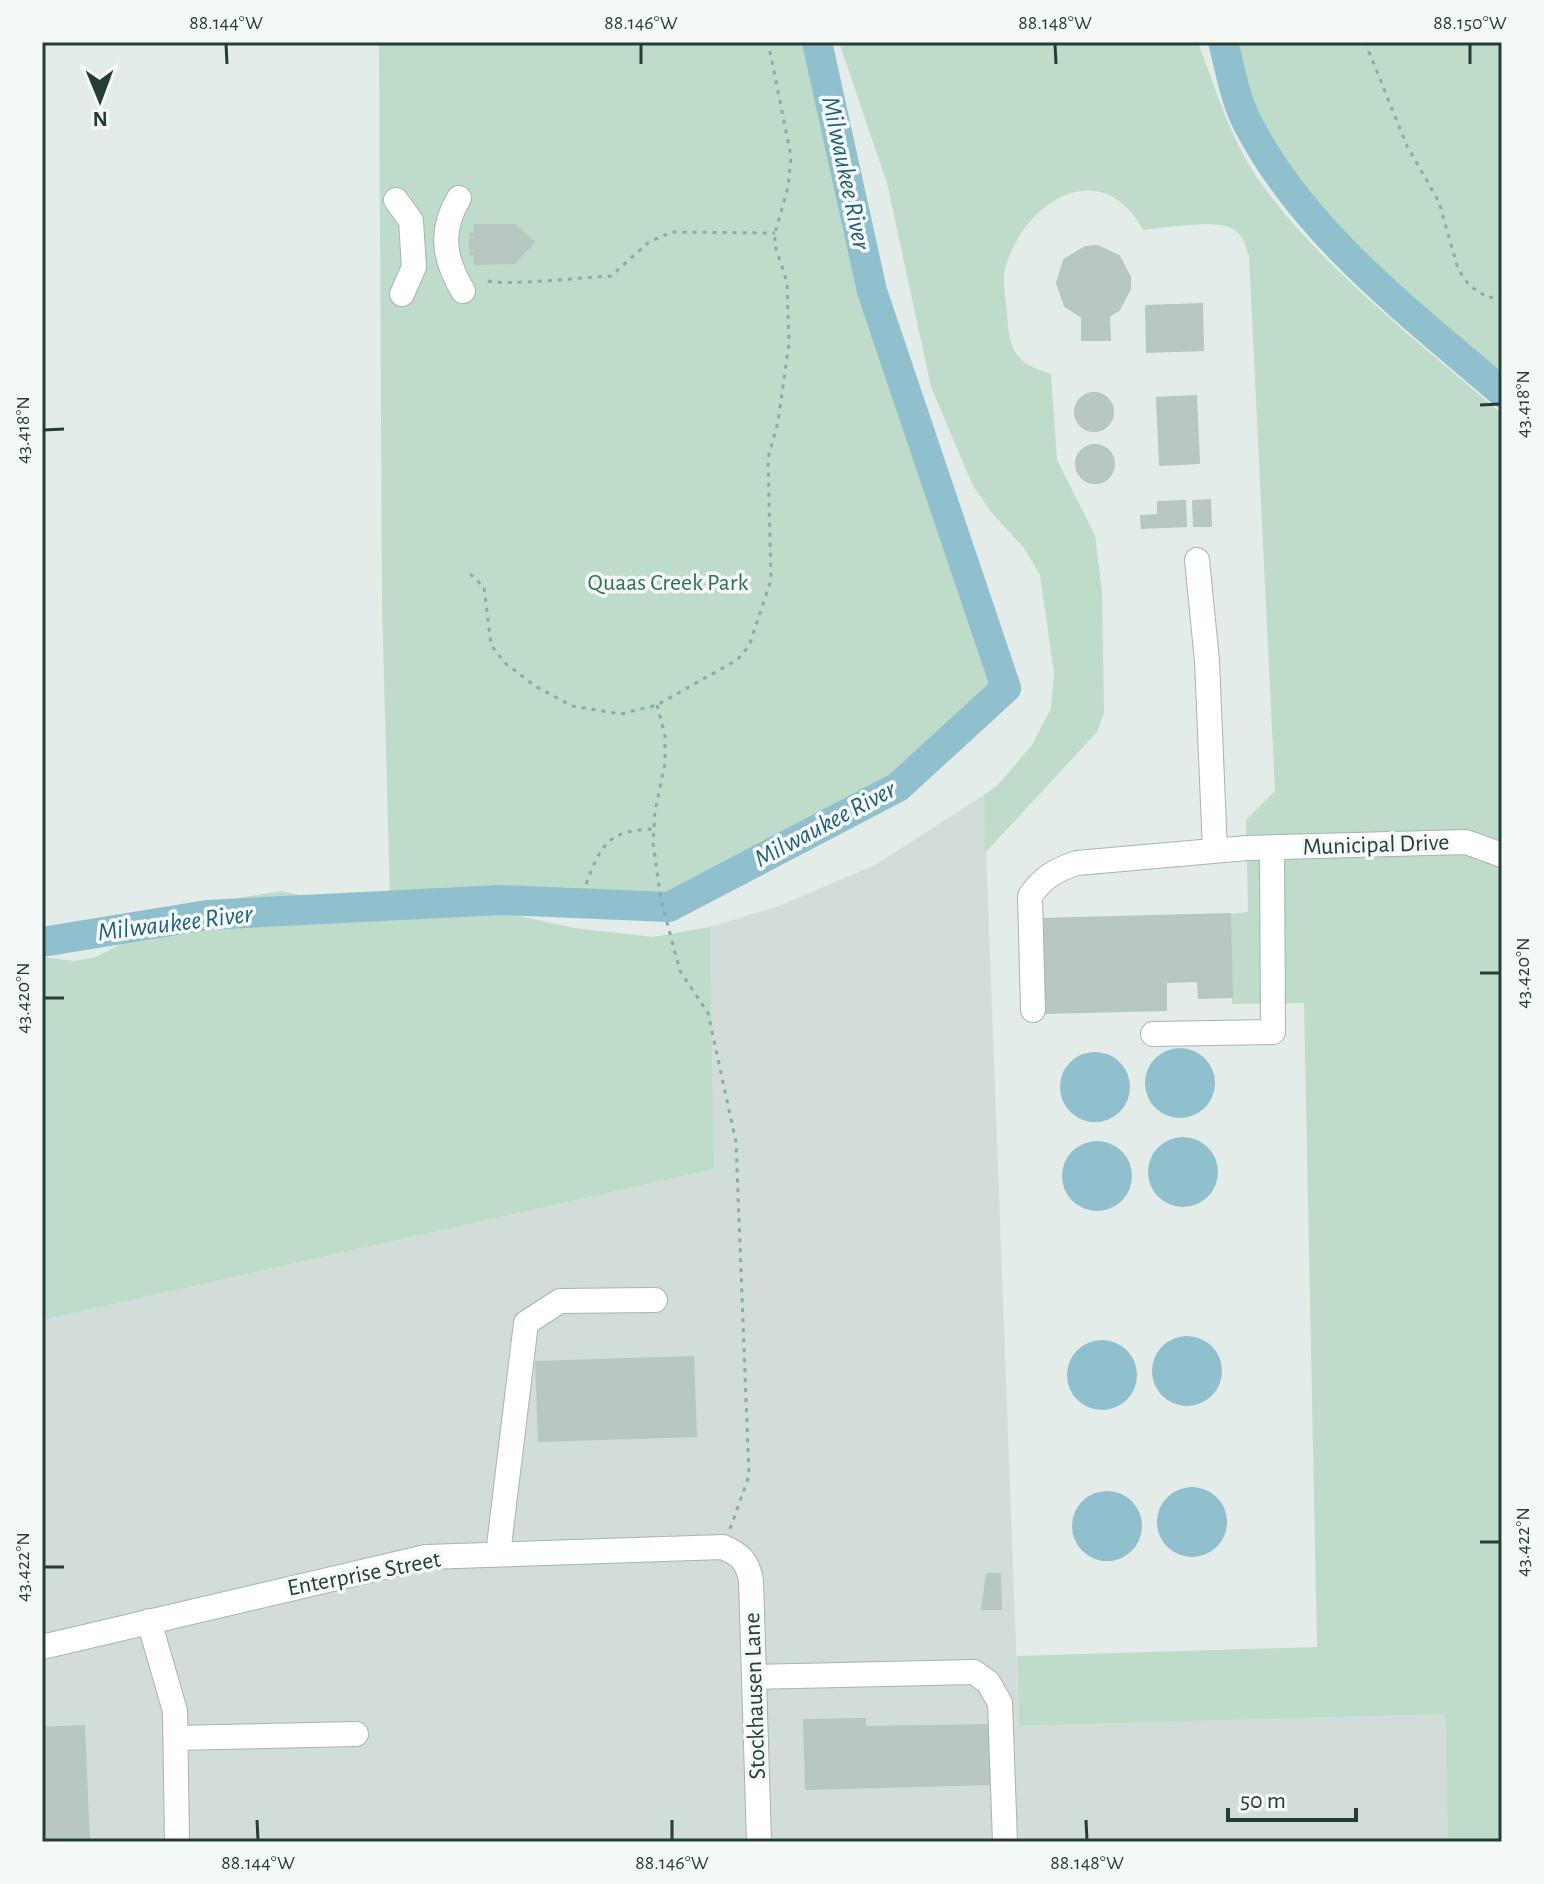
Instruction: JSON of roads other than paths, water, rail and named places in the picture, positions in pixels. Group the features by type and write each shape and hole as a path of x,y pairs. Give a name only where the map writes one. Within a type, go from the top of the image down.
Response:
{"street":[{"path":"459,198 447,220 448,267 463,291"},
{"path":"396,200 411,221 414,267 402,294"},
{"path":"411,221 447,220"},
{"path":"414,267 448,267"},
{"path":"1197,560 1207,661 1215,851"},
{"name":"Municipal Drive","path":"1033,1010 1030,896 1049,874 1077,863 1247,848 1466,842 1502,855"},
{"path":"1153,1034 1273,1032 1272,848"},
{"path":"498,1554 526,1323 560,1301 655,1300"},
{"name":"Enterprise Street","path":"42,1647 426,1557 731,1551"},
{"name":"Stockhausen Lane","path":"731,1551 748,1565 751,1580 759,1842"},
{"path":"149,1621 175,1711 177,1842"},
{"path":"754,1677 974,1672 988,1682 1000,1703 1005,1842"},
{"path":"176,1738 356,1734"}],"water":[{"path":"1173,1048 1187,1048 1209,1063 1215,1083 1213,1096 1205,1108 1187,1118 1173,1118 1151,1103 1145,1090 1145,1076 1160,1054"},
{"path":"1088,1052 1102,1052 1124,1067 1130,1087 1128,1100 1120,1112 1102,1122 1088,1122 1066,1107 1060,1094 1060,1080 1075,1058"},
{"path":"1176,1137 1190,1137 1212,1152 1218,1172 1216,1185 1208,1197 1190,1207 1176,1207 1154,1192 1148,1179 1148,1165 1163,1143"},
{"path":"1090,1141 1104,1141 1126,1156 1132,1176 1130,1189 1122,1201 1104,1211 1090,1211 1068,1196 1062,1183 1062,1169 1077,1147"},
{"path":"1180,1336 1194,1336 1216,1351 1222,1371 1220,1384 1212,1396 1194,1406 1180,1406 1158,1391 1152,1378 1152,1364 1167,1342"},
{"path":"1109,1340 1131,1355 1137,1375 1135,1389 1127,1400 1116,1408 1095,1410 1077,1400 1069,1389 1067,1368 1077,1350 1088,1342"},
{"path":"1185,1487 1199,1487 1221,1502 1227,1522 1225,1535 1217,1547 1199,1557 1185,1557 1163,1542 1157,1529 1157,1515 1172,1493"},
{"path":"1100,1491 1114,1491 1136,1506 1142,1526 1140,1539 1132,1551 1114,1561 1100,1561 1078,1546 1072,1533 1072,1519 1087,1497"}],"waterway":[{"name":"Milwaukee River","path":"42,942 207,915 500,900 669,907 898,787 1006,688 872,291 817,42"},
{"name":"Milwaukee River","path":"1223,42 1243,115 1272,164 1299,201 1362,270 1502,392"}],"park label":[{"name":"Quaas Creek Park","path":"668,583"}]}
